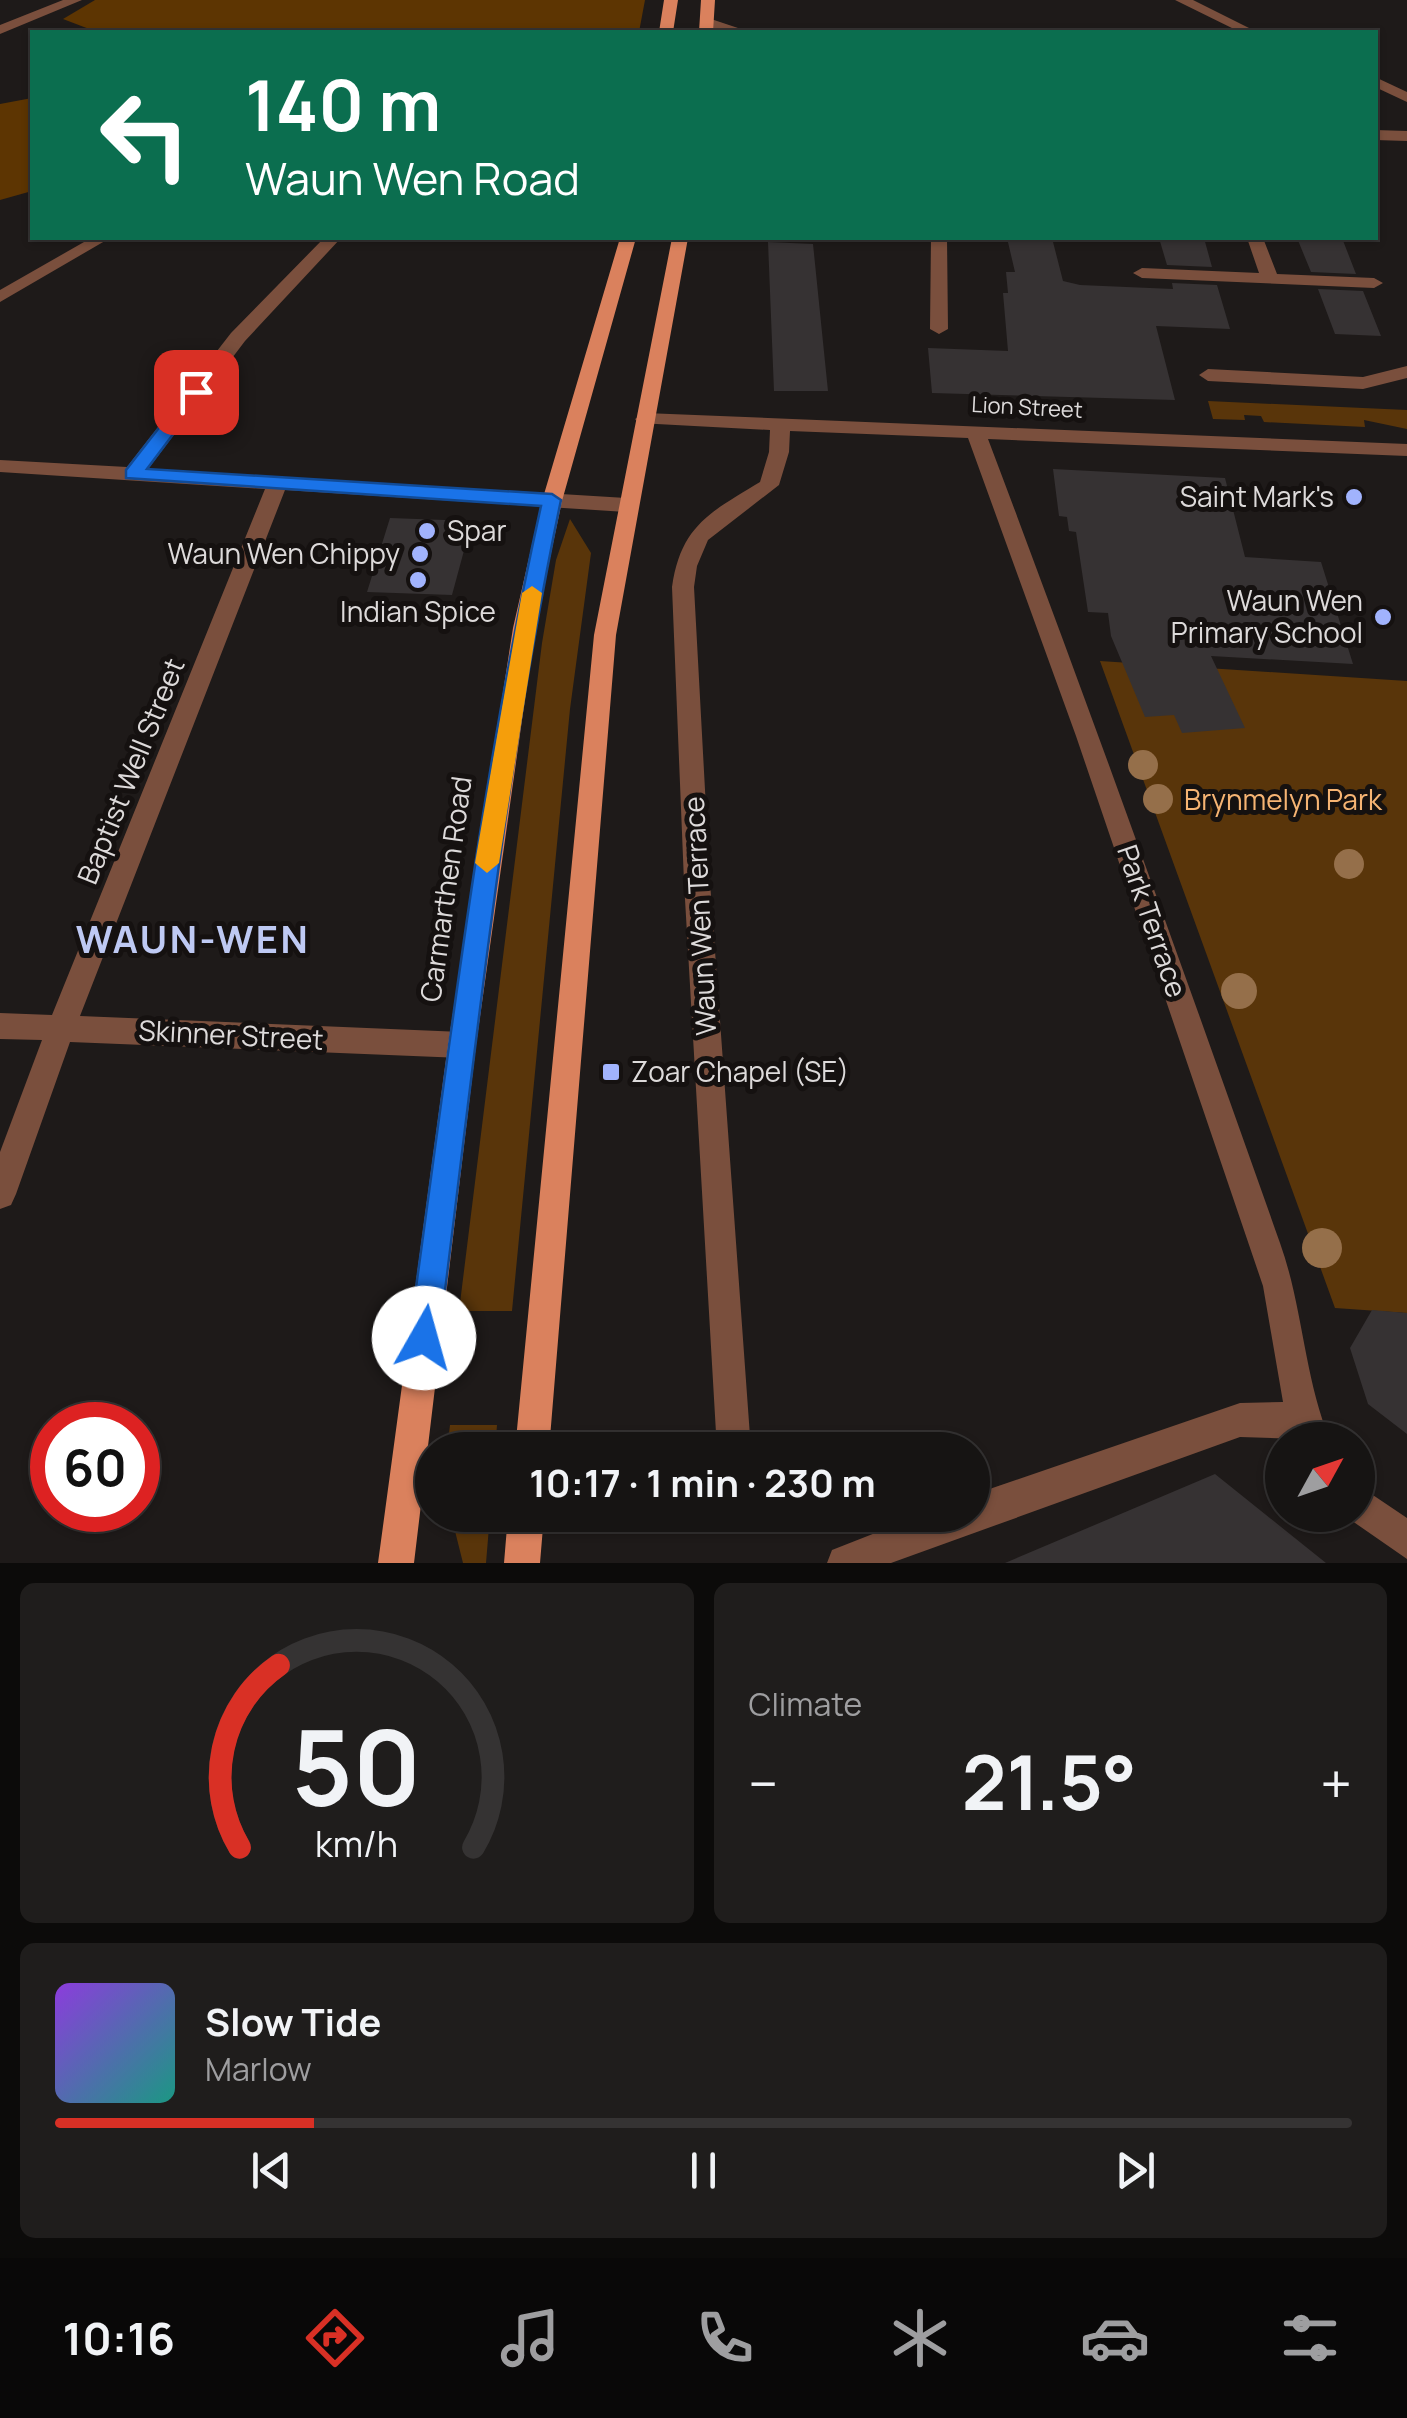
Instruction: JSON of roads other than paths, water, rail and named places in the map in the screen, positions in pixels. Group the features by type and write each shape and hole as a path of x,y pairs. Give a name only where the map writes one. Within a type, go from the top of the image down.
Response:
{"main road":[{"path":"666,30 671,0"},
{"path":"707,27 708,0"},
{"name":"Carmarthen Road","path":"396,1563 462,1045 524,628 552,500 627,240"},
{"path":"534,1432 604,635 680,240"},
{"path":"522,1563 525,1532"}],"street":[{"path":"16,24 50,0"},
{"path":"0,30 75,0"},
{"path":"1182,0 1246,30"},
{"path":"1378,83 1407,98"},
{"path":"1378,134 1407,136"},
{"path":"0,297 99,240"},
{"path":"133,474 238,337 330,240"},
{"path":"938,330 939,240"},
{"path":"1256,240 1270,279"},
{"path":"1142,273 1374,284"},
{"path":"1208,375 1363,383 1407,372"},
{"name":"Lion Street","path":"645,419 1407,450"},
{"name":"Waun Wen Terrace","path":"733,1432 697,882 684,587 691,546 707,522 769,485 780,424"},
{"name":"Park Terrace","path":"975,430 1094,754 1279,1286 1307,1422"},
{"path":"0,466 626,505"},
{"name":"Baptist Well Street","path":"0,1194 61,1028 278,483"},
{"name":"Skinner Street","path":"0,1026 462,1045"},
{"path":"990,1507 1240,1420 1265,1423"},
{"path":"1375,1516 1407,1541"},
{"path":"845,1563 924,1532"}],"place":[{"name":"Saint Mark's","path":"1354,497"},
{"name":"Spar","path":"427,531"},
{"name":"Waun Wen Chippy","path":"420,554"},
{"name":"Indian Spice","path":"418,580"},
{"name":"Waun Wen Primary School","path":"1383,617"},
{"name":"Zoar Chapel (SE)","path":"611,1072"}],"district":[{"name":"WAUN-WEN","path":"193,940"}],"park label":[{"name":"Brynmelyn Park","path":"1283,800"}]}
